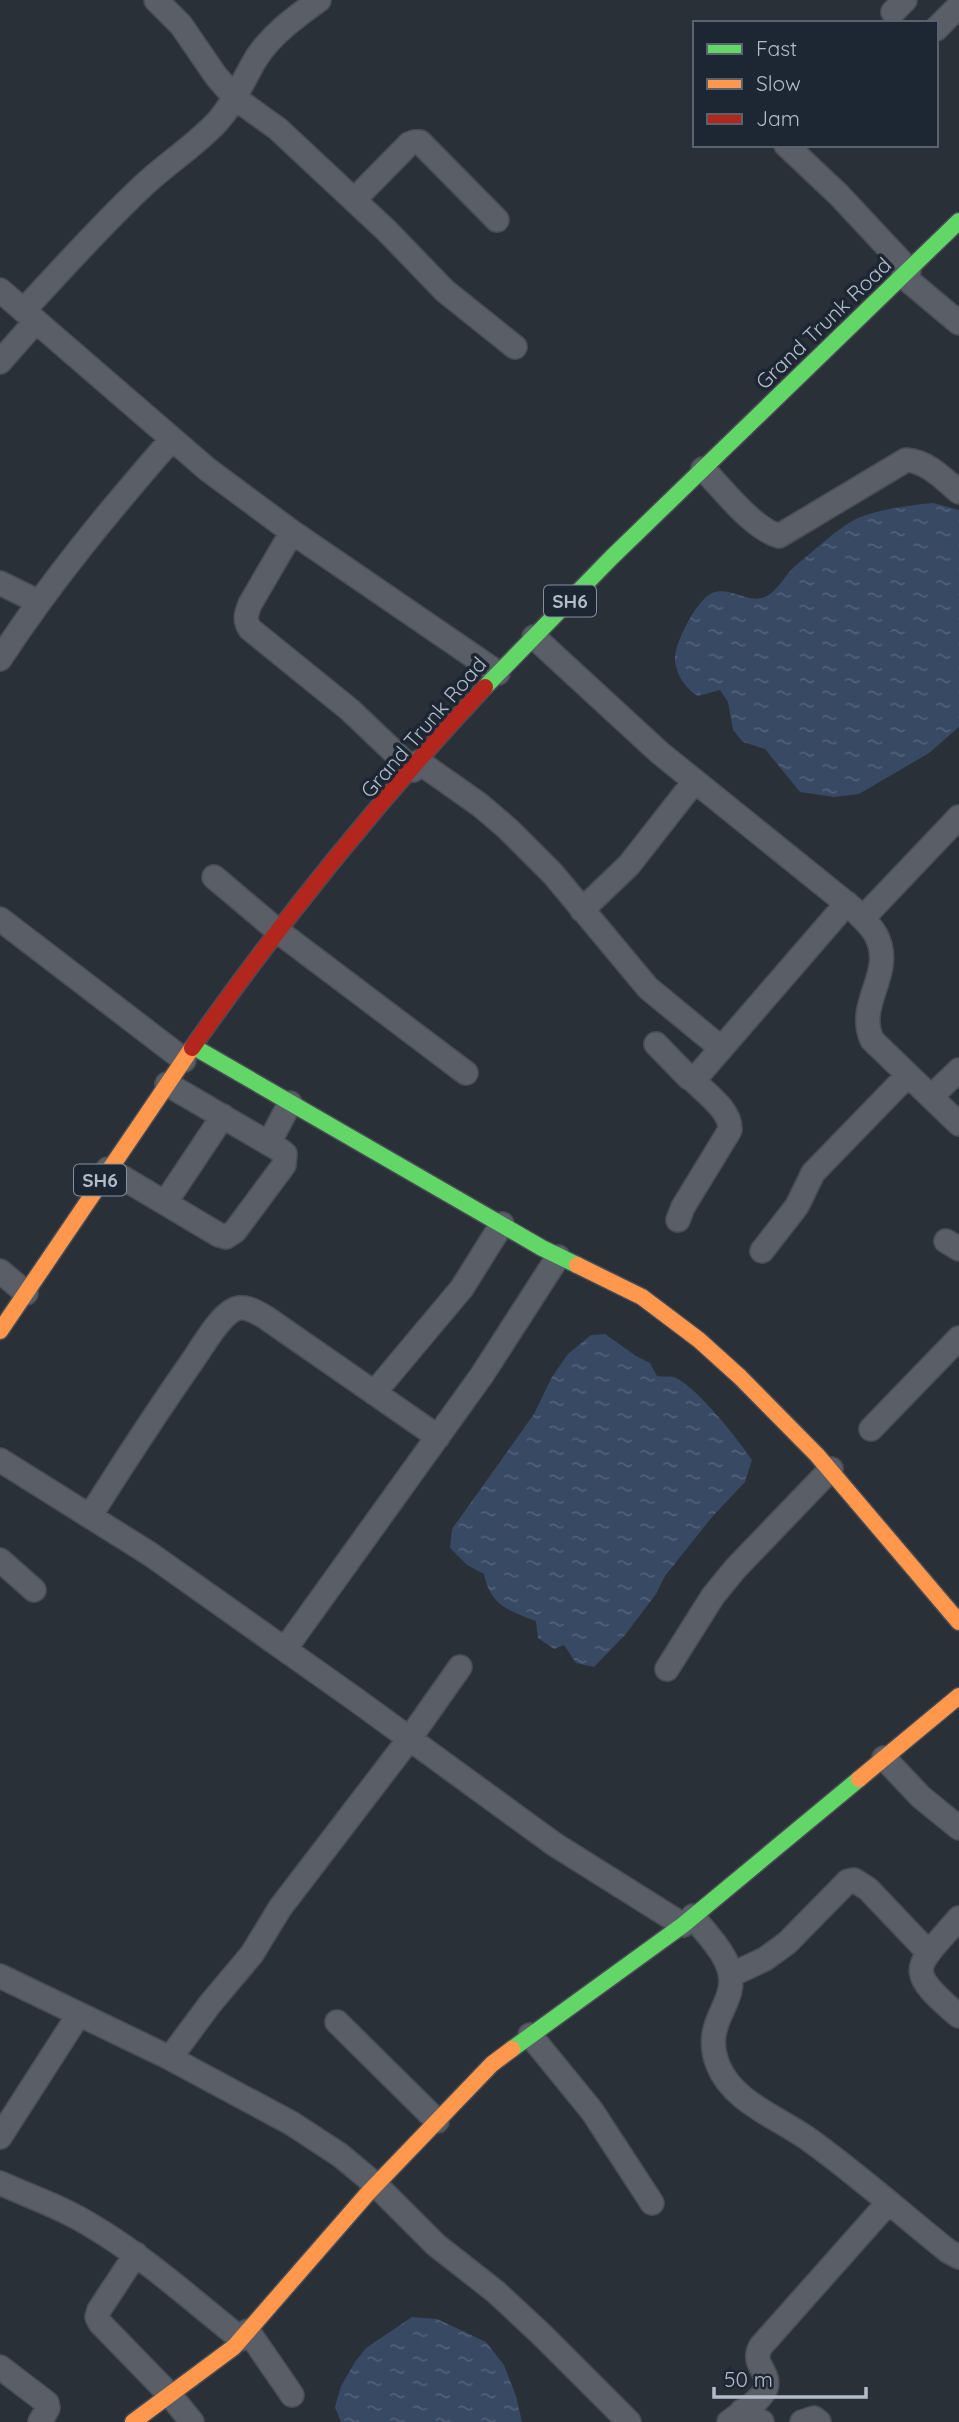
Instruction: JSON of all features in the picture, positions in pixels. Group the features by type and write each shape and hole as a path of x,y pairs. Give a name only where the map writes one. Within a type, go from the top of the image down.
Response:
{"street":[{"path":"156,0 181,25 216,76 235,98 278,129 445,291 515,347"},
{"path":"0,362 30,316 106,220 216,123 235,98 267,43 277,32 319,0"},
{"path":"938,27 959,6"},
{"path":"354,200 409,144 420,142 497,220"},
{"path":"788,147 839,195 906,273 959,323"},
{"name":"Grand Trunk Road","path":"0,1331 167,1084 332,863 498,673 703,469 959,221"},
{"path":"0,290 171,440 292,532 498,673"},
{"path":"0,659 102,519 171,440"},
{"path":"703,469 757,524 769,533 779,536 906,460 927,466 959,492"},
{"path":"292,532 245,615 250,629 416,766 480,805 508,829 553,874 648,988 721,1048"},
{"path":"0,583 39,602"},
{"path":"534,637 694,782 855,911 877,937 882,953 881,970 866,1016 872,1040 959,1124"},
{"path":"582,910 629,865 694,782"},
{"path":"693,1080 855,911 959,817"},
{"path":"214,877 279,932 466,1073"},
{"path":"0,919 189,1054 290,1103 558,1257 653,1304 716,1354 771,1404 831,1469 959,1622"},
{"path":"656,1044 730,1122 730,1130 683,1207 678,1220"},
{"path":"931,1097 959,1070"},
{"path":"762,1251 797,1206 813,1173 908,1074"},
{"path":"108,1169 219,1235 230,1235 284,1165 285,1154 167,1084"},
{"path":"269,1143 290,1103"},
{"path":"165,1203 223,1116"},
{"path":"374,1392 455,1296 502,1224"},
{"path":"285,1649 482,1375 558,1257"},
{"path":"0,1271 26,1293"},
{"path":"90,1516 200,1350 226,1315 237,1308 250,1308 265,1317 438,1437"},
{"path":"871,1429 959,1338"},
{"path":"0,1460 149,1554 410,1738 554,1844 688,1920 726,1961 731,1975 729,1990 713,2034 712,2046 726,2080 739,2094 810,2140 959,2257"},
{"path":"667,1670 728,1578 831,1469"},
{"path":"0,1560 34,1590"},
{"path":"170,2059 203,2013 252,1954 280,1908 410,1738 460,1667"},
{"path":"133,2422 234,2347 376,2185 492,2064 688,1920 959,1696"},
{"path":"884,1758 921,1797 959,1828"},
{"path":"731,1975 765,1959 787,1943 841,1888 854,1880 867,1889 929,1953"},
{"path":"956,1927 920,1965 923,1981 934,1995 959,2016"},
{"path":"0,1976 170,2059 291,2123 340,2155 376,2185 436,2245 496,2292 629,2422"},
{"path":"0,2137 79,2014"},
{"path":"337,2022 437,2121"},
{"path":"530,2035 600,2123 652,2203"},
{"path":"0,2183 90,2224 136,2254 244,2335 292,2395"},
{"path":"744,2418 766,2386 757,2359 761,2346 888,2203"},
{"path":"136,2254 99,2310 97,2318 192,2422"},
{"path":"0,2367 47,2403 48,2408 40,2422"},
{"path":"802,2422 814,2418 819,2422"}],"water":[{"path":"933,503 959,510 959,727 929,753 859,794 834,797 800,792 765,749 743,742 733,730 728,702 720,690 698,696 686,685 680,677 675,661 682,635 699,604 712,593 719,591 758,599 765,597 795,566 854,520 882,511"},
{"path":"605,1334 650,1363 657,1376 674,1377 683,1382 727,1427 752,1460 745,1482 712,1517 665,1576 656,1594 625,1635 594,1667 576,1663 564,1645 554,1649 538,1638 536,1621 517,1614 496,1600 484,1574 467,1565 450,1548 452,1529 534,1414 552,1377 568,1354 591,1335"},
{"path":"412,2317 437,2319 486,2342 504,2365 516,2396 522,2422 341,2422 335,2407 341,2386 355,2362 366,2348"}],"traffic: fast":[{"path":"485,687 612,557 959,221"},
{"path":"194,1047 542,1248 577,1265"},
{"path":"512,2049 683,1925 859,1779"}],"traffic: slow":[{"path":"0,1331 192,1048"},
{"path":"577,1265 642,1297 699,1340 740,1377 817,1455 959,1622"},
{"path":"859,1779 959,1696"},
{"path":"133,2422 234,2347 368,2193 492,2064 512,2049"}],"traffic: jam":[{"path":"192,1048 260,954 332,862 407,773 485,687"}]}
